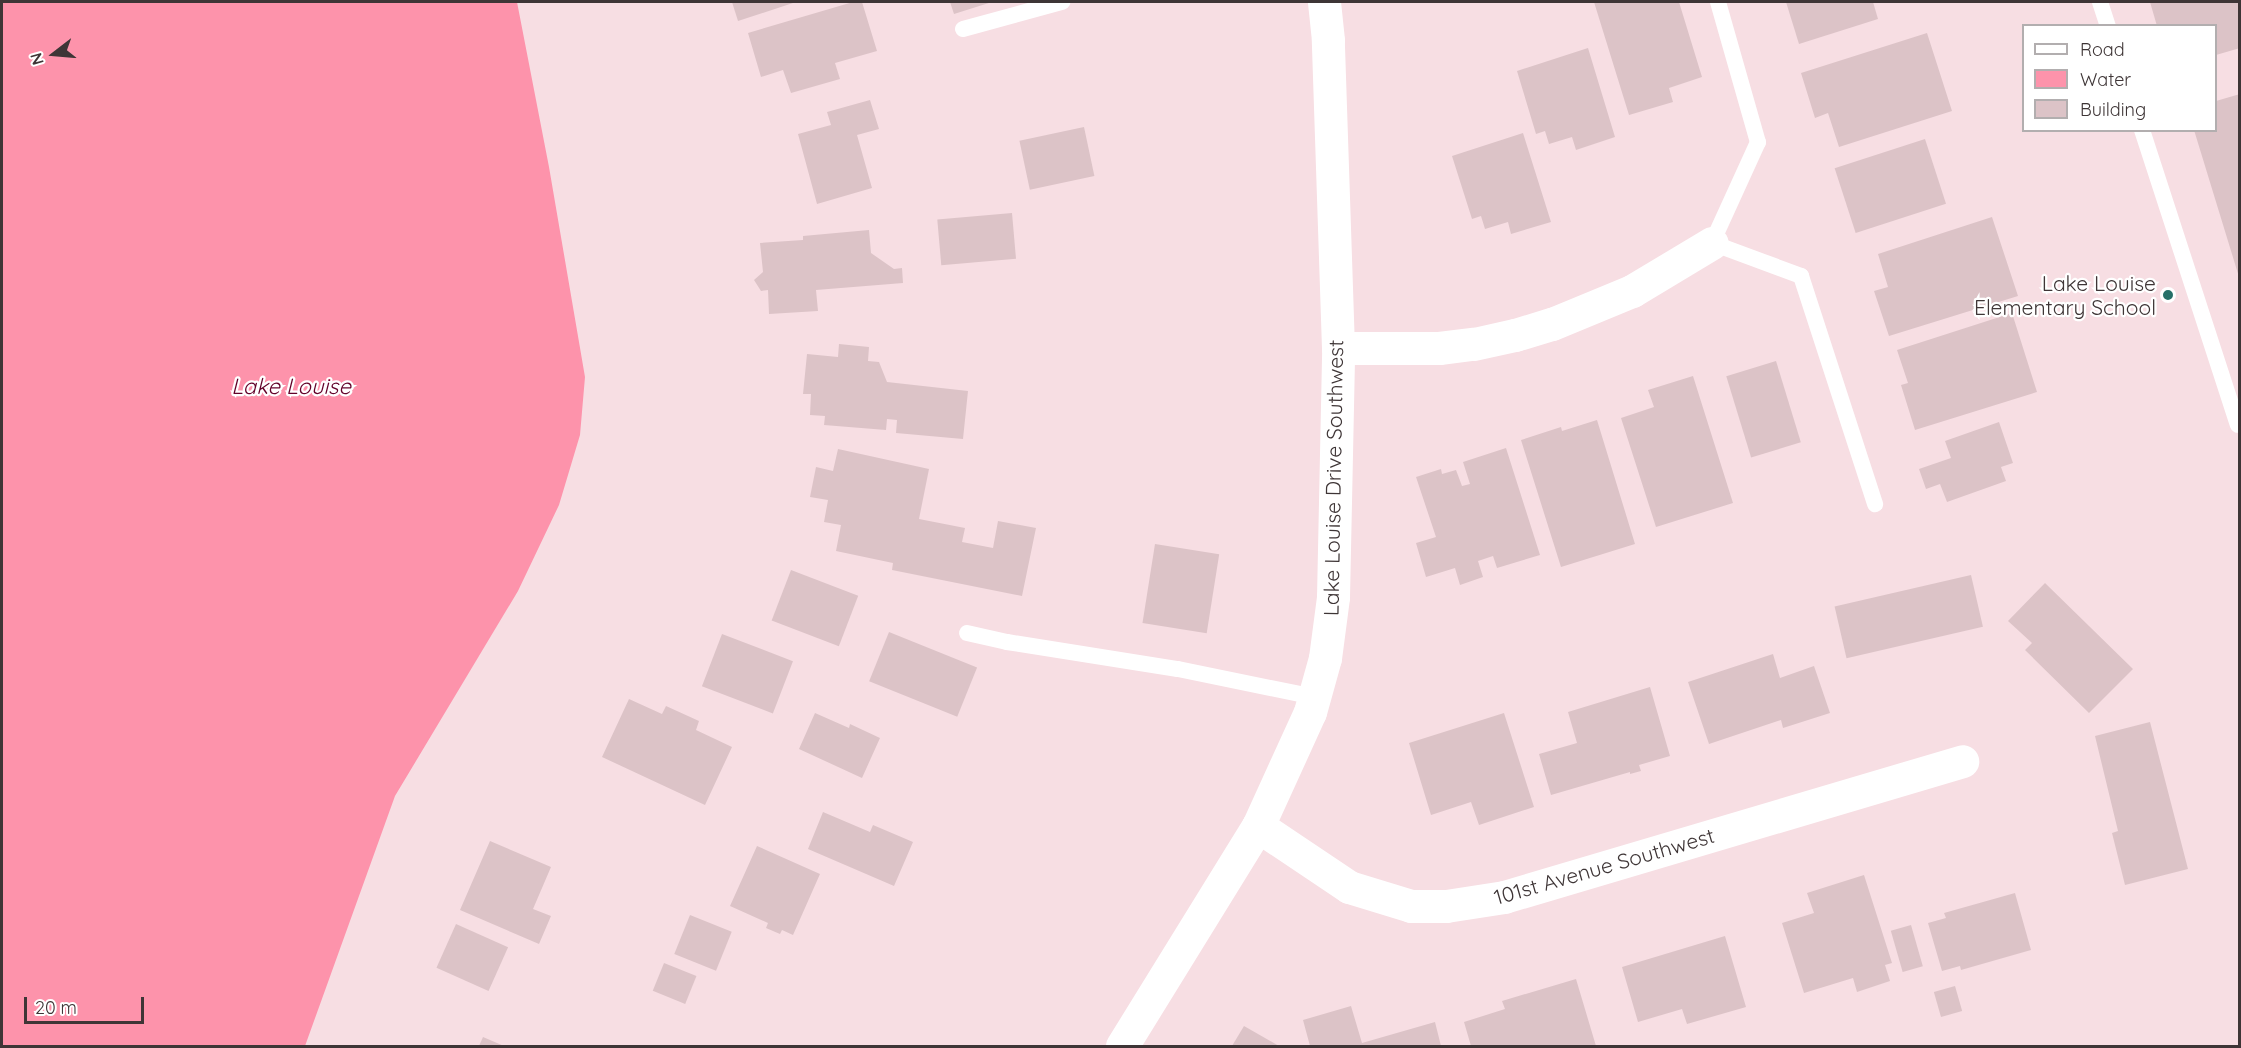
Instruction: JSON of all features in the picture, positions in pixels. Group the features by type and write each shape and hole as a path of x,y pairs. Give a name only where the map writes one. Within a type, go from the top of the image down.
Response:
{"street":[{"name":"Lake Louise Drive Southwest","path":"1122,1047 1258,826 1280,781 1314,698 1325,658 1333,597 1338,348 1328,40 1324,2"},
{"path":"1338,348 1438,348 1474,344 1515,335 1562,321 1632,291 1712,243"},
{"name":"101st Avenue Southwest","path":"1258,826 1349,887 1412,906 1446,906 1504,897 1962,761"}],"lane":[{"path":"963,29 1062,2"},
{"path":"1718,2 1758,142 1712,243 1801,276 1875,504"},
{"path":"2100,2 2107,24"},
{"path":"2143,132 2238,425"},
{"path":"967,633 1007,642 1178,669 1314,698"}],"water":[{"name":"Lake Louise","path":"2,2 517,2 549,167 585,377 580,435 559,505 518,591 395,796 305,1046 2,1046"}],"building":[{"path":"732,2 796,2 738,21"},
{"path":"853,2 862,2 877,51 835,63 840,79 791,93 783,70 761,77 748,33"},
{"path":"950,2 992,2 954,14"},
{"path":"1594,2 1679,2 1702,77 1669,88 1673,102 1629,115"},
{"path":"1786,2 1873,2 1878,19 1799,44"},
{"path":"2150,2 2240,2 2240,48 2217,55 2217,24 2156,24"},
{"path":"1927,33 1952,111 1839,147 1828,113 1815,118 1801,73"},
{"path":"1588,48 1615,137 1576,150 1572,137 1549,144 1545,131 1536,134 1517,71"},
{"path":"2240,94 2240,277 2195,132 2217,132 2217,101"},
{"path":"870,100 879,129 857,135 872,188 817,204 798,134 831,125 827,112"},
{"path":"1084,127 1094,176 1030,190 1019,141"},
{"path":"1523,133 1551,222 1511,234 1508,222 1485,229 1481,216 1472,219 1452,156"},
{"path":"1925,139 1946,204 1856,233 1835,168"},
{"path":"1012,213 1016,259 941,265 937,220"},
{"path":"1992,217 2018,296 1889,336 1874,291 1888,287 1878,254"},
{"path":"869,230 871,253 894,269 902,268 903,283 816,290 818,311 769,314 768,290 761,291 754,280 763,272 760,243 803,240 803,236"},
{"path":"2012,313 2037,392 1915,430 1901,385 1908,383 1897,350"},
{"path":"839,344 869,347 868,361 879,362 887,382 968,391 963,439 896,433 897,420 887,419 886,430 824,425 825,416 810,415 811,394 803,394 807,354 838,357"},
{"path":"1776,361 1801,442 1751,457 1726,376"},
{"path":"1693,376 1733,503 1656,527 1621,418 1654,407 1648,390"},
{"path":"1597,420 1635,544 1561,567 1521,440 1561,427 1562,431"},
{"path":"1999,422 2013,463 2001,467 2006,481 1947,502 1940,484 1926,489 1919,469 1951,458 1945,441"},
{"path":"1506,448 1540,555 1497,568 1493,556 1478,561 1483,577 1460,585 1455,568 1426,577 1416,543 1436,537 1416,477 1441,469 1442,474 1456,470 1462,486 1470,484 1463,462"},
{"path":"838,449 929,469 919,519 965,528 962,542 993,548 998,521 1036,528 1022,596 892,570 893,563 836,551 841,525 824,522 828,500 810,497 816,467 833,471"},
{"path":"1155,544 1219,554 1207,633 1142,623"},
{"path":"791,570 858,596 839,646 772,620"},
{"path":"1971,575 1983,627 1847,658 1835,606"},
{"path":"2045,583 2133,669 2089,713 2025,650 2032,643 2008,621"},
{"path":"889,632 977,668 957,717 869,681"},
{"path":"722,634 793,661 773,714 702,686"},
{"path":"1773,654 1780,678 1814,666 1830,713 1783,728 1781,720 1709,744 1688,682"},
{"path":"1650,687 1670,756 1639,765 1641,771 1630,774 1630,772 1551,795 1539,754 1577,743 1568,712"},
{"path":"629,699 662,714 666,706 699,721 696,730 732,747 705,805 602,757"},
{"path":"815,713 849,728 850,724 880,738 862,778 799,749"},
{"path":"1504,713 1534,807 1479,825 1471,802 1431,815 1409,743"},
{"path":"2150,722 2188,869 2125,885 2112,833 2118,831 2095,736"},
{"path":"823,812 870,832 873,825 913,842 894,886 808,849"},
{"path":"490,841 551,867 533,909 551,916 539,944 460,910"},
{"path":"757,846 820,874 793,935 782,930 780,934 766,928 768,923 730,906"},
{"path":"1864,875 1892,963 1885,965 1890,981 1857,992 1853,978 1804,993 1782,923 1814,913 1807,893"},
{"path":"2015,893 2031,950 1961,970 1960,966 1942,971 1928,923 1946,918 1944,913"},
{"path":"690,915 732,932 716,971 674,954"},
{"path":"456,924 508,947 489,991 436,968"},
{"path":"1911,925 1923,966 1903,972 1891,931"},
{"path":"1725,936 1746,1007 1687,1024 1682,1009 1638,1022 1622,967"},
{"path":"664,963 696,976 685,1004 653,991"},
{"path":"1576,979 1596,1046 1471,1046 1464,1022 1505,1009 1502,1001"},
{"path":"1955,986 1962,1011 1941,1017 1934,992"},
{"path":"1351,1006 1362,1043 1435,1022 1441,1046 1310,1046 1303,1020"},
{"path":"1244,1026 1279,1046 1232,1046"},
{"path":"483,1037 504,1046 479,1046"}],"place":[{"name":"Lake Louise Elementary School","path":"2168,295"}]}
